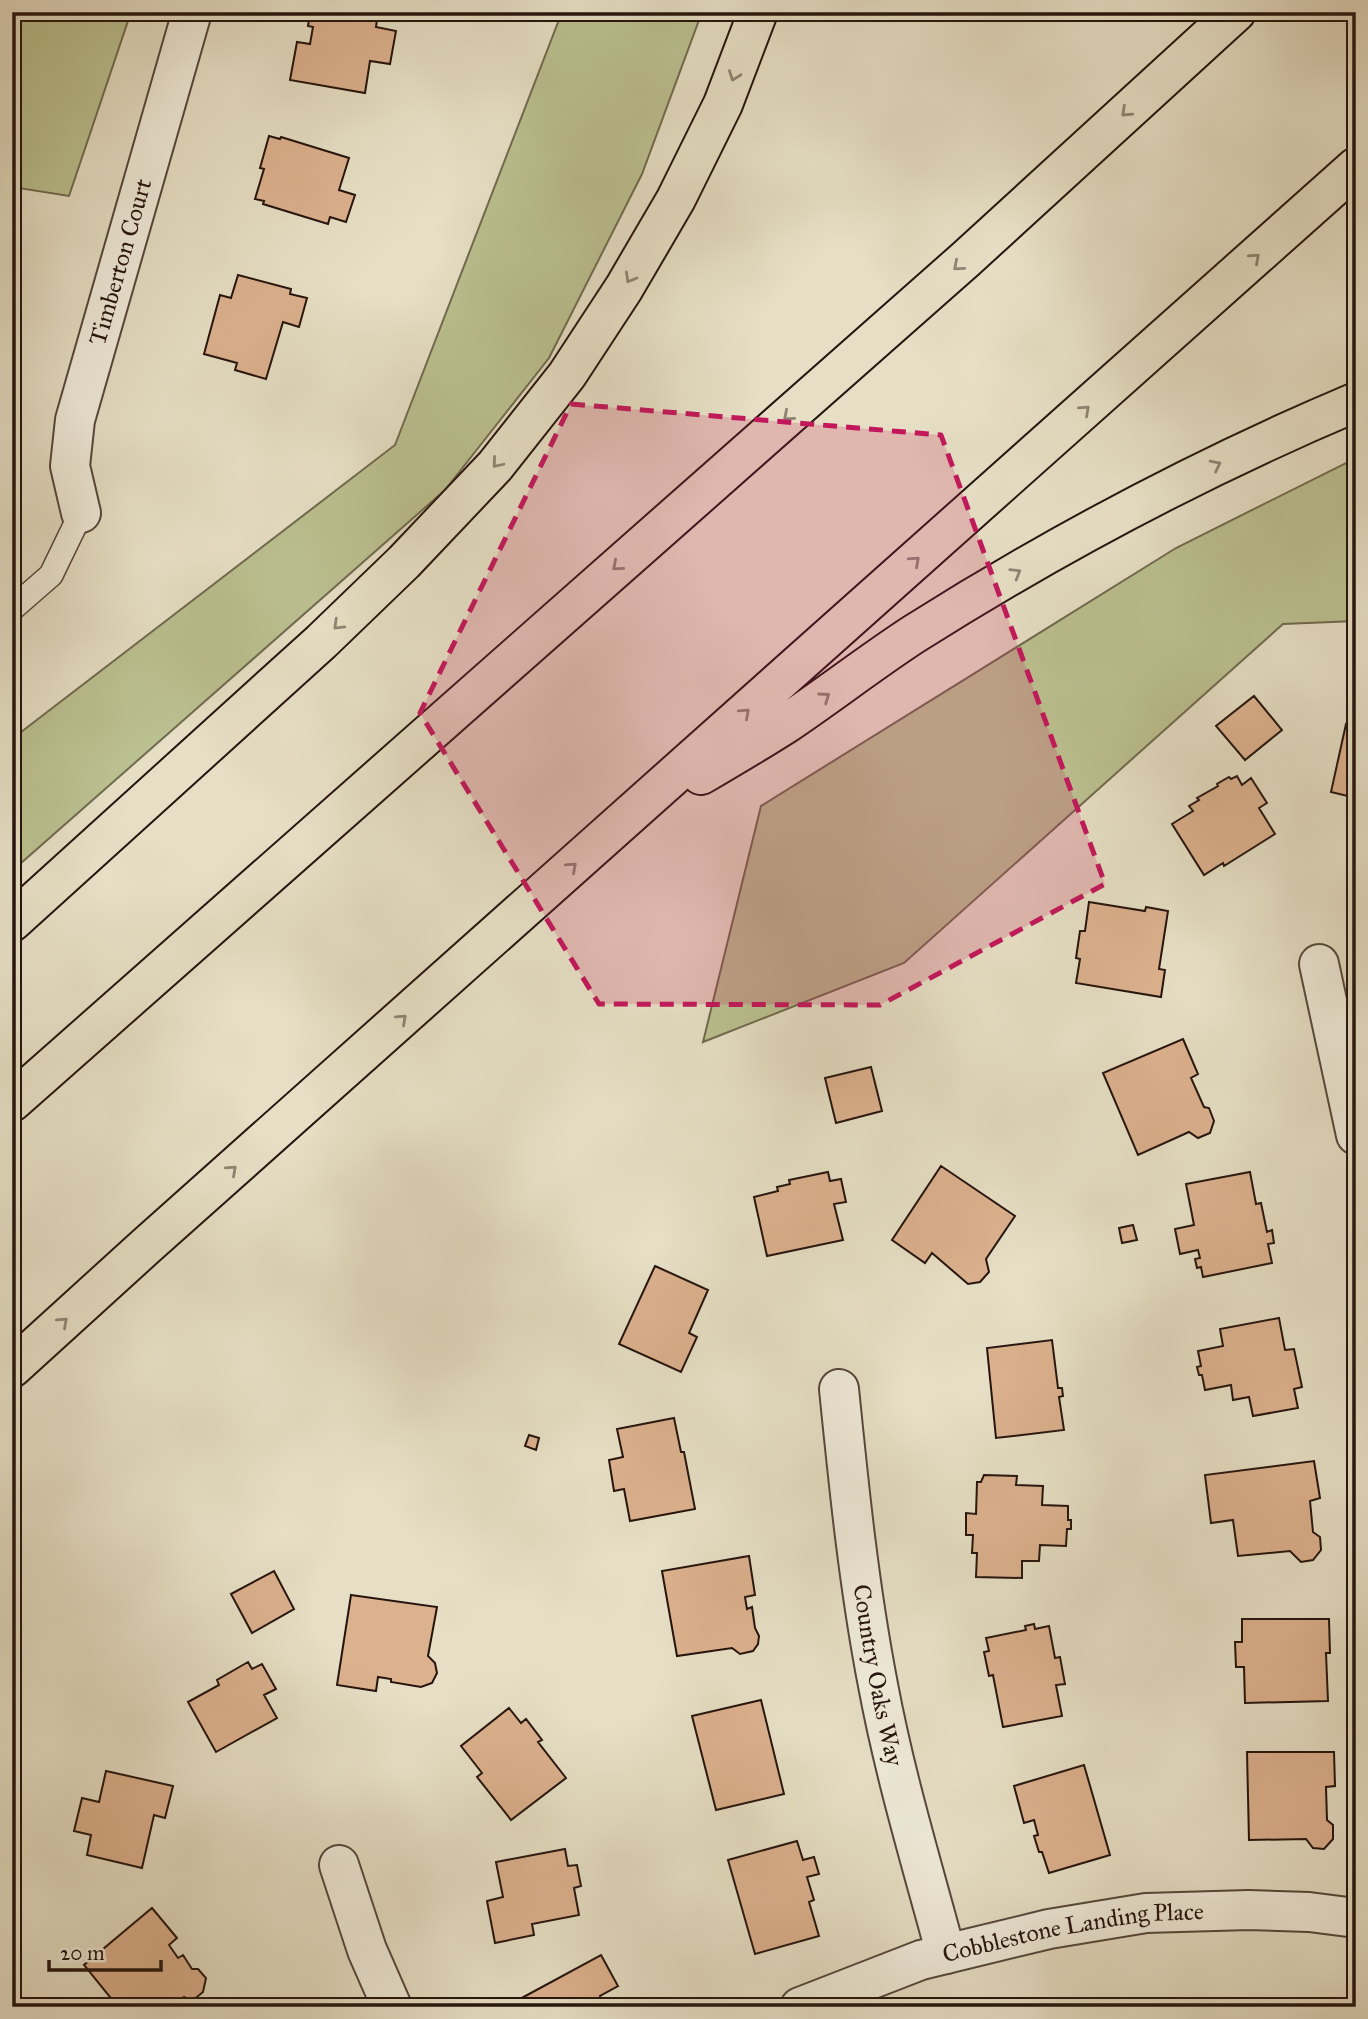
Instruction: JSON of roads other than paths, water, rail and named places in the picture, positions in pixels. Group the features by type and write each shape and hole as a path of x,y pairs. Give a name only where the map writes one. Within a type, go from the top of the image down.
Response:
{"highway":[{"path":"12,922 321,642 404,562 495,466 567,375 624,288 676,199 723,104 758,12"},
{"path":"12,1102 966,259 1236,12"},
{"path":"12,1368 1356,167"},
{"path":"621,823 786,724 913,635 1046,555 1160,492 1270,438 1356,402"}],"street":[{"name":"Timberton Court","path":"81,513 70,466 75,420 192,12"},
{"path":"1319,964 1356,1135"},
{"name":"Country Oaks Way","path":"839,1389 856,1552 878,1685 895,1765 946,1954"},
{"path":"339,1865 367,1950 392,2007"},
{"name":"Cobblestone Landing Place","path":"800,2007 921,1960 1049,1929 1146,1913 1249,1910 1309,1912 1356,1919"}],"lane":[{"path":"12,610 51,575 81,513"}]}
